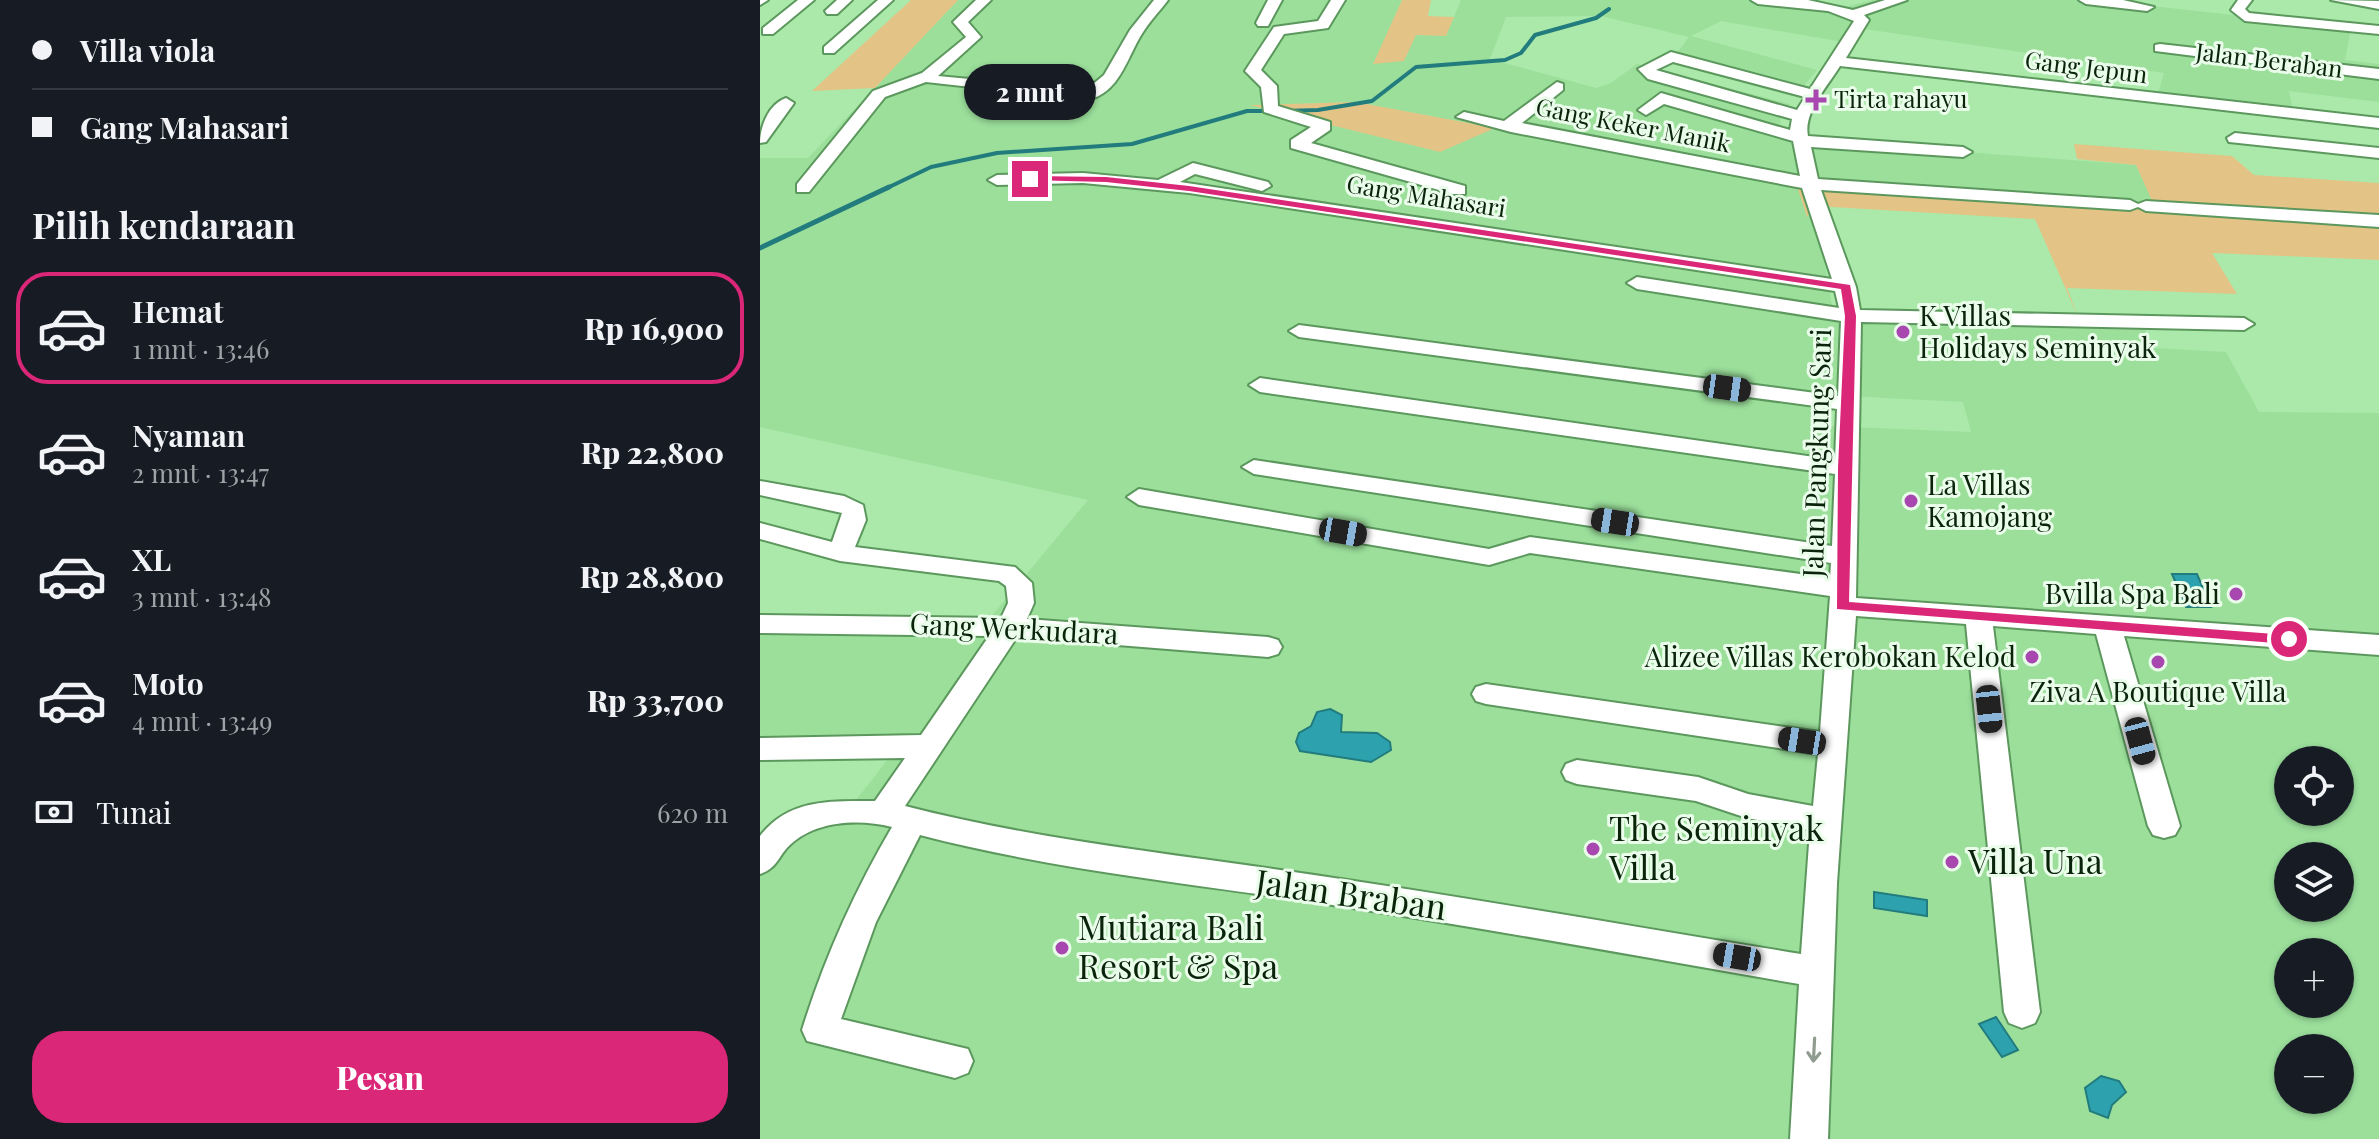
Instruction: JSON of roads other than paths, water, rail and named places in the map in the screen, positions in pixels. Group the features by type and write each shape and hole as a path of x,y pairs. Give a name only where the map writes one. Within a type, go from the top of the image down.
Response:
{"street":[{"path":"768,31 807,0"},
{"path":"832,11 845,0"},
{"path":"829,50 886,0"},
{"path":"803,188 879,94 928,76 974,37 960,22 984,0"},
{"path":"928,76 933,80 976,85 1096,94 1114,73 1136,31 1161,0"},
{"path":"1263,23 1275,0"},
{"path":"1338,0 1323,25 1279,30 1254,67 1255,74 1269,86 1267,106 1275,112 1324,125 1300,140 1299,146 1459,190"},
{"path":"1758,0 1815,3 1853,14 1861,21 1801,132"},
{"path":"1853,14 1900,0"},
{"path":"2086,0 2147,7"},
{"path":"2243,0 2238,10 2245,17 2379,30"},
{"path":"2338,0 2379,5"},
{"name":"Jalan Beraban","path":"2160,48 2379,74"},
{"name":"Gang Jepun","path":"1801,132 1654,76 1646,69 1671,57 1829,79 2379,123"},
{"name":"Gang Keker Manik","path":"1557,87 1510,121 1511,127 1811,184 2379,221"},
{"path":"1646,110 1661,98 1801,132 1963,152"},
{"path":"760,138 786,103"},
{"path":"1464,117 1511,127"},
{"name":"Jalan Pangkung Sari","path":"1801,132 1815,206 1846,287 1851,316 1842,598 1834,745 1825,821 1809,1139"},
{"path":"2235,138 2327,146"},
{"path":"2286,143 2287,146 2379,153"},
{"path":"2267,158 2379,167"},
{"name":"Gang Mahasari","path":"997,180 1083,178 1161,185 1846,287"},
{"path":"1637,283 1851,316 2244,324"},
{"path":"1299,331 1849,404"},
{"path":"1260,385 1844,468"},
{"path":"1254,467 1843,556"},
{"path":"760,488 844,504 854,510 854,520 840,553"},
{"path":"1139,497 1489,557 1503,555 1516,545 1530,545 1979,618 2379,645"},
{"path":"760,531 840,553 1006,573 1019,583 1016,614 930,746 898,817 870,895 842,957 820,1030 955,1061"},
{"name":"Gang Werkudara","path":"760,624 1016,614 1268,647"},
{"path":"1979,618 2022,1012"},
{"path":"2108,628 2164,826"},
{"path":"1486,694 1834,745"},
{"path":"760,749 930,746"},
{"path":"1577,772 1698,789 1747,806 1825,821"},
{"name":"Jalan Braban","path":"760,861 776,839 796,822 818,813 898,817 977,837 1111,861 1339,892 1819,972"}],"water":[{"path":"2172,574 2197,574 2211,607 2186,607"},
{"path":"1330,709 1342,715 1341,732 1377,733 1390,742 1391,750 1371,762 1300,751 1296,742 1299,733 1311,726 1317,712"},
{"path":"1874,892 1927,900 1927,916 1874,908"},
{"path":"1996,1017 2018,1050 2002,1057 1979,1024"},
{"path":"2101,1076 2119,1081 2126,1092 2112,1105 2108,1118 2090,1111 2085,1088"}],"waterway":[{"path":"1284,111 1318,110 1372,101 1416,67 1505,60 1521,53 1535,35 1596,18 1609,9"},
{"path":"885,189 931,167 997,153 1132,144 1247,111 1272,111"},
{"path":"760,248 889,187"}],"place":[{"name":"Tirta rahayu","path":"1816,100"},
{"name":"K Villas Holidays Seminyak","path":"1903,332"},
{"name":"La Villas Kamojang","path":"1911,501"},
{"name":"Bvilla Spa Bali","path":"2236,594"},
{"name":"Alizee Villas Kerobokan Kelod","path":"2032,657"},
{"name":"Ziva A Boutique Villa","path":"2158,662"},
{"name":"The Seminyak Villa","path":"1593,849"},
{"name":"Villa Una","path":"1952,862"},
{"name":"Mutiara Bali Resort & Spa","path":"1062,948"}]}
